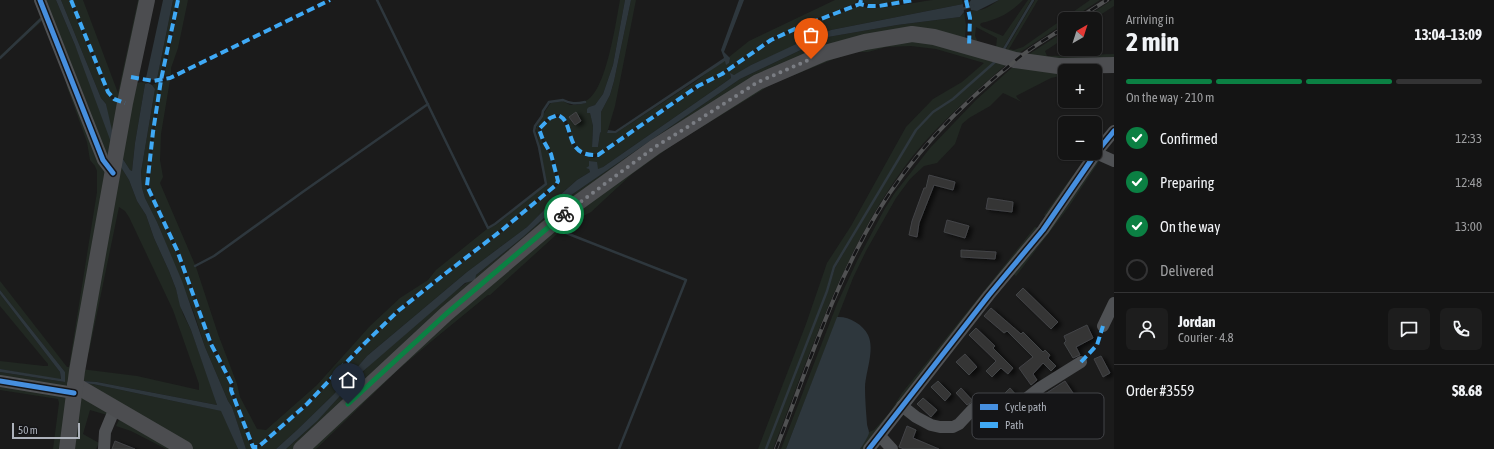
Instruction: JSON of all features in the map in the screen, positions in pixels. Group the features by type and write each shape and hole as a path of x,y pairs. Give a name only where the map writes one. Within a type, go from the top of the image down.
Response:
{"main road":[{"path":"67,449 75,383 118,145 147,0"},
{"path":"301,449 446,314 572,207 655,147 758,82 825,53 865,42 912,34 934,37 1015,60 1058,66 1114,66"},
{"path":"75,383 185,449"}],"street":[{"path":"40,0 103,160 114,168"},
{"path":"1102,146 1114,131"},
{"path":"1102,156 1114,161"},
{"path":"870,449 989,295 1044,230 1091,160"},
{"path":"1103,326 1114,303"},
{"path":"1034,393 1081,362"},
{"path":"0,381 75,383"},
{"path":"902,406 916,417 940,428 959,424 972,410"},
{"path":"104,449 105,432 115,408"},
{"path":"880,436 892,449"}],"shaded area":[{"path":"34,0 38,0 107,170 71,378 66,388 0,379 0,372 65,382 65,372 0,290 0,281 67,367 69,367 97,192 97,171 90,160 87,142 67,87 66,80 42,21 0,59 0,56 41,17"},
{"path":"43,0 56,0 75,45 107,112 106,104 101,98 61,0 69,0 107,93 113,100 122,103 113,155 105,156"},
{"path":"56,0 61,0 101,98 106,104 114,139 112,145 75,45"},
{"path":"72,0 83,0 118,93 138,0 143,0 122,100 115,98 109,92"},
{"path":"163,0 173,0 157,79 154,80 146,78"},
{"path":"173,0 177,0 160,79 157,79"},
{"path":"180,0 188,0 178,48 171,68 171,75 164,76"},
{"path":"620,0 625,0 613,65 603,94 595,105 589,107 593,126 592,146 598,147 601,132 601,112 610,95 614,81 631,0 636,0 615,106 607,133 616,133 696,81 716,66 726,60 729,61 729,57 749,41 835,0 857,0 856,3 770,39 721,73 698,85 599,153 588,154 576,145 569,131 567,120 563,116 557,114 545,120 538,128 542,141 550,154 557,181 555,184 501,229 397,310 363,343 306,403 263,441 257,445 254,445 233,390 234,383 213,343 178,250 149,185 154,132 162,82 170,80 161,134 160,160 163,177 160,183 196,267 218,334 237,384 240,397 257,429 266,430 317,385 370,326 400,298 428,280 436,270 547,184 536,129 542,116 551,103 563,101 570,105 577,105 586,103 585,101 592,96 599,85 609,56"},
{"path":"625,0 631,0 614,81 610,95 601,112 601,132 598,147 592,147 593,126 590,113 587,113 587,109 595,105 603,94 613,65"},
{"path":"739,0 744,0 724,52 730,58 729,63 726,65 725,61 616,133 607,133 608,130 615,131 724,58 721,50"},
{"path":"863,0 906,0 871,5"},
{"path":"933,0 962,0 963,4 831,30 751,65 737,74 730,74 731,78 603,167 598,170 589,169 590,172 577,180 527,227 467,272 367,356 334,394 276,449 246,449 232,407 205,347 194,313 142,188 141,172 155,89 152,85 160,82 152,132 146,186 176,251 210,344 231,384 230,390 237,405 250,444 252,448 258,448 308,405 365,344 399,312 447,273 503,231 557,186 560,181 552,153 544,140 541,129 550,119 557,117 564,121 570,140 577,150 587,157 594,158 699,87 722,75 771,41 797,29 859,6 875,8"},
{"path":"971,0 999,0 977,11 971,10 969,3"},
{"path":"999,0 1023,0 1004,15 981,23 980,25 982,27 1003,36 1028,0 1031,0 1003,48 1006,49 1035,0 1038,0 1009,49 1014,50 1023,47 1058,22 1058,28 1016,55 976,45 972,40 971,10 975,11 989,6","holes":["976,27 997,38 996,48 978,42 975,36"]},
{"path":"1090,0 1100,0 1082,12 1073,12"},
{"path":"1114,0 1114,6 1102,14 1102,12 1094,12"},
{"path":"963,4 964,12 960,17 897,25 828,37 740,79 564,200 523,237 476,275 475,280 465,283 361,373 317,421 286,449 276,449 334,394 367,356 467,272 527,227 577,180 590,172 589,169 586,168 589,166 589,161 597,162 598,169 603,167 731,78 730,73 734,75 751,65 805,40 831,30"},
{"path":"964,12 966,25 965,38 869,36 676,128 296,449 286,449 310,428 393,343 447,297 470,281 523,237 564,200 740,79 828,37 897,25 960,17"},
{"path":"1058,35 1058,43 1045,51 1047,56 1102,56 1102,54 1114,54 1114,62 1026,56"},
{"path":"914,40 929,42 996,61 953,99 933,112 916,130 906,145 834,267 766,449 758,449 806,324 827,263 851,226 906,127 933,99 962,82 984,63 936,49 911,46 886,47 868,52 856,52 834,59 776,82 856,48"},
{"path":"997,60 1009,62 934,132 912,157 888,190 849,261 832,298 816,335 773,449 766,449 835,268 907,145 917,130 933,112 953,100"},
{"path":"1016,64 1058,70 1058,76 1051,78 1016,96 1022,102 1003,93 990,106 969,118 962,124 955,144 937,163 924,166 910,179 896,198 866,251 853,278 786,449 781,449 837,304 857,261 884,210 894,194 930,148 976,100"},
{"path":"137,83 148,83 145,84 132,171 121,156"},
{"path":"148,83 155,89 141,172 142,188 182,281 205,347 232,407 246,449 238,449 221,411 93,384 81,383 82,381 97,382 217,405 191,330 180,306 176,289 169,271 154,238 146,215 137,201 129,180 119,164 121,156 132,171 145,84"},
{"path":"771,84 674,144 632,174 591,212 568,224 490,295 488,295 399,369 316,449 307,449 501,274 643,161 749,94"},
{"path":"1084,160 1084,160 1046,217 1044,215"},
{"path":"1100,160 1068,208 1016,276 1013,274 1096,161"},
{"path":"119,164 129,180 137,201 146,215 154,238 169,271 183,314 191,330 217,405 97,382 82,381 81,383 93,384 222,411 238,449 191,449 79,383 81,369 137,376 199,390 199,384 173,310 129,217 125,211 119,207 89,352 84,355"},
{"path":"1035,227 1038,228 864,449 860,449 869,432 874,430 890,412 902,393"},
{"path":"0,290 65,372 65,382 0,372 0,369 61,379 60,372 0,294"},
{"path":"0,294 60,372 61,380 0,369 0,361 44,366 48,366 48,364 0,306"},
{"path":"837,317 850,319 859,324 866,331 870,341 871,347 865,387 868,435 860,449 786,449"},
{"path":"0,385 67,396 62,449 53,449 59,403 58,399 0,390"},
{"path":"81,397 107,409 107,415 90,410 83,434 99,443 96,449 70,449"},
{"path":"120,418 177,449 166,449 131,431 116,426"}],"building":[{"path":"576,112 581,121 575,125 569,117"},
{"path":"929,175 955,182 953,190 934,185 919,223 917,237 909,235 912,221 924,188 926,188"},
{"path":"988,198 1013,202 1012,212 986,209"},
{"path":"947,220 969,226 965,238 944,232"},
{"path":"961,250 996,252 995,259 961,257"},
{"path":"1023,288 1058,322 1051,329 1016,295"},
{"path":"991,308 1021,334 1023,332 1043,352 1045,350 1050,355 1048,358 1056,366 1051,371 1043,363 1033,374 1037,380 1031,385 1019,368 1033,357 1007,331 1004,333 984,316"},
{"path":"1087,325 1093,338 1076,347 1080,355 1073,358 1064,343 1066,341 1064,336"},
{"path":"976,328 995,346 993,348 1013,368 1008,374 1001,368 992,377 986,371 996,361 969,335"},
{"path":"965,354 977,367 969,375 956,362"},
{"path":"1101,356 1110,373 1103,377 1094,359"},
{"path":"938,381 951,394 945,401 931,387"},
{"path":"1065,381 1073,393 1047,393"},
{"path":"961,388 972,402 967,405 956,393"},
{"path":"1010,388 1014,393 1005,393"},
{"path":"923,398 937,410 931,417 917,404"},
{"path":"907,426 916,430 913,438 939,449 904,449 899,447"},
{"path":"115,441 135,449 112,449"}],"waterway":[{"path":"377,0 488,228 546,184 539,147 534,131 535,126 549,102 563,100 574,103 585,102"},
{"path":"1004,49 1033,0"},
{"path":"962,9 973,6"},
{"path":"0,58 41,19"},
{"path":"766,449 827,291 834,267 916,130 933,112 953,99 996,61"},
{"path":"195,266 214,256 428,104"},
{"path":"561,231 686,280 619,449"}],"railway":[{"path":"1088,12 1107,0"},
{"path":"776,449 834,299 861,241 891,191 922,150 957,112 995,77 1021,56 1058,31"}],"marked path":[{"path":"71,0 108,92 114,99 125,103"},
{"path":"178,0 161,80 147,186 177,250 211,344 232,384 231,390 253,447 258,447 307,404 364,344 398,311 502,230 556,185 558,181 551,154 539,129 550,118 558,115 563,119 567,124 574,145 579,151 587,154 598,155 698,86 722,74 771,40 797,28 860,4"},
{"path":"131,77 153,81 170,78 330,0"},
{"path":"861,0 860,4 868,6 879,6 914,0"},
{"path":"966,0 970,18 969,47"},
{"path":"1081,362 1097,345 1103,326"}],"cycle path":[{"path":"40,0 103,160 113,173"},
{"path":"869,449 989,295 1043,230 1096,153 1114,131"},
{"path":"0,381 74,393"}],"way so far":[{"path":"564,214 655,147 758,82 811,59"}],"route":[{"path":"348,404 446,314 564,214"}]}
